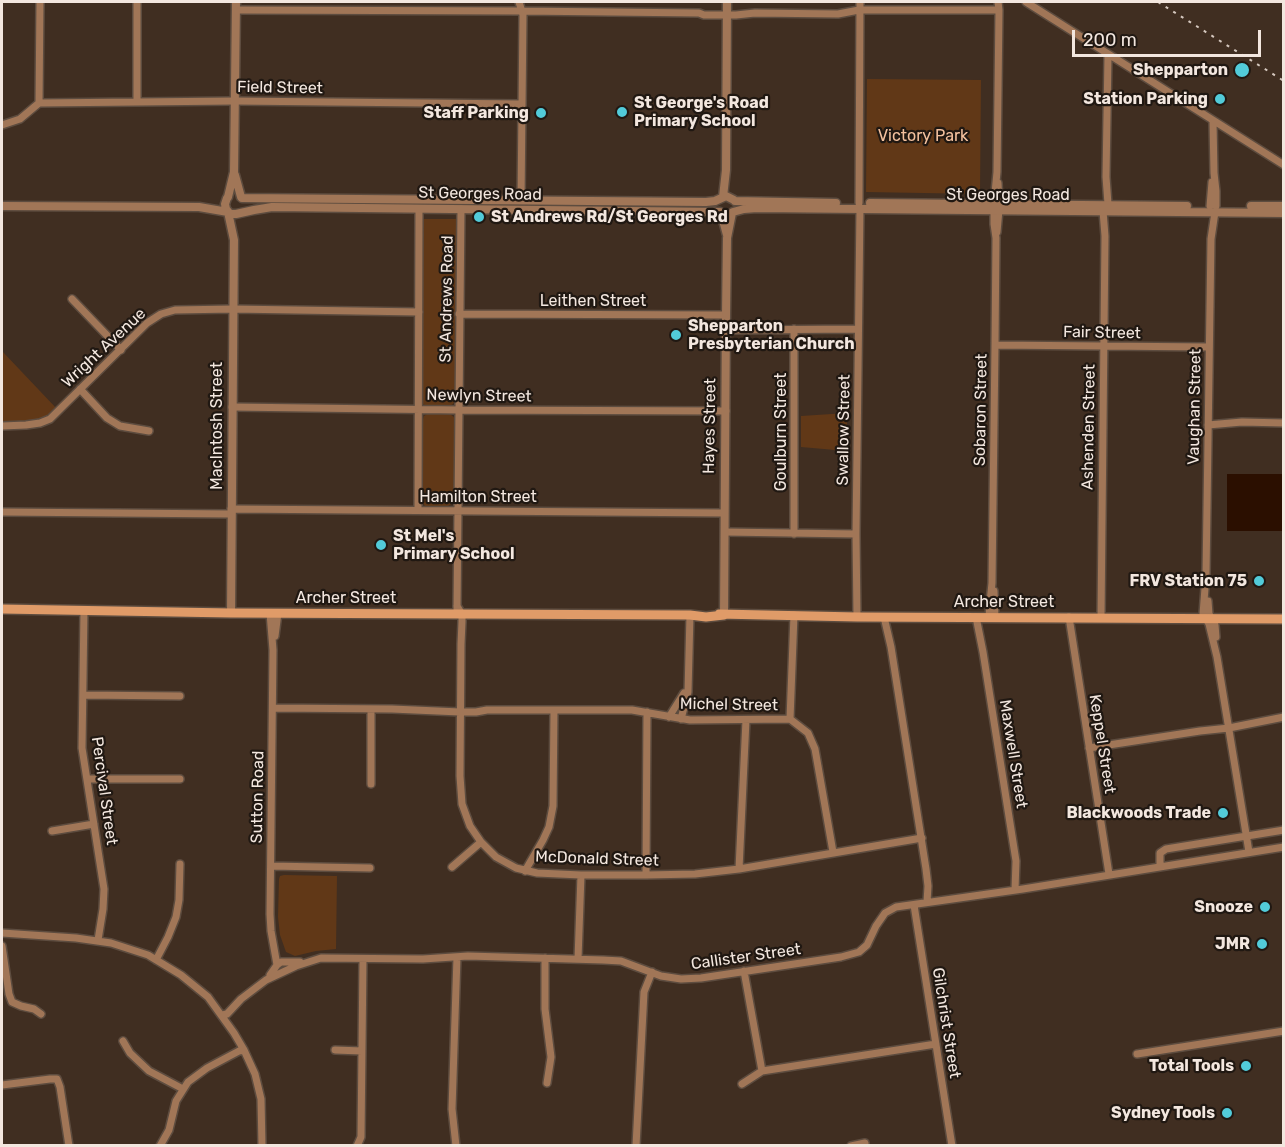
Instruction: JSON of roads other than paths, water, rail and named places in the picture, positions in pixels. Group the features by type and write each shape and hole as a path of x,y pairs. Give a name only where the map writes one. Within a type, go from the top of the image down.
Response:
{"main road":[{"name":"Archer Street","path":"2,609 231,613 459,611 708,617 794,615 1284,619"}],"street":[{"path":"2,125 20,119 39,103 40,2"},
{"path":"137,2 137,101"},
{"path":"519,2 522,11 521,205"},
{"path":"726,170 736,207 727,214 721,212 718,203 722,197 726,170 727,2"},
{"name":"Sobaron Street","path":"986,617 992,583 998,2"},
{"name":"Sobaron Street","path":"999,10 1003,2"},
{"path":"1026,2 1284,165"},
{"path":"228,212 225,204 234,172 236,5 522,11 699,13 704,11 754,14 838,14 860,6 999,10"},
{"name":"Swallow Street","path":"857,617 860,6"},
{"name":"Ashenden Street","path":"1101,618 1108,55"},
{"name":"Field Street","path":"39,103 235,101 522,104"},
{"name":"Vaughan Street","path":"1213,122 1214,173 1212,209 1208,225 1211,239 1206,575 1203,614 1209,618 1217,657 1249,852"},
{"path":"199,207 239,214 244,207 234,172"},
{"path":"2,206 199,207 220,204 233,195 241,198"},
{"path":"722,197 729,196 735,201"},
{"name":"St Georges Road","path":"701,207 722,197"},
{"name":"St Georges Road","path":"241,198 321,203 466,206 701,207 721,212"},
{"name":"St Georges Road","path":"735,201 755,205 1177,208 1284,213"},
{"name":"St Georges Road","path":"239,214 272,207 321,203"},
{"name":"St Andrews Road","path":"418,510 419,204"},
{"name":"St Georges Road","path":"732,212 755,205"},
{"name":"St Andrews Road","path":"459,611 459,314 466,206"},
{"name":"St Georges Road","path":"1212,209 1284,206"},
{"name":"MacIntosh Street","path":"228,212 234,240"},
{"name":"Hayes Street","path":"721,212 727,238"},
{"name":"Hayes Street","path":"724,615 727,238 732,212"},
{"name":"MacIntosh Street","path":"231,613 234,240 239,214"},
{"path":"72,299 120,350"},
{"path":"233,309 419,312"},
{"name":"Wright Avenue","path":"2,426 40,423 50,419 147,323 161,314 175,310 233,309"},
{"name":"Leithen Street","path":"459,314 726,315"},
{"name":"Goulburn Street","path":"794,329 794,534"},
{"path":"726,330 858,329"},
{"name":"Fair Street","path":"995,345 1209,347"},
{"path":"80,389 108,418 120,426 149,430"},
{"name":"Newlyn Street","path":"232,407 726,411"},
{"path":"1208,422 1284,423"},
{"name":"Hamilton Street","path":"2,512 459,510 724,513"},
{"path":"725,532 856,534"},
{"name":"Percival Street","path":"84,610 82,748 104,889 98,940"},
{"name":"McDonald Street","path":"459,611 462,804 470,826 480,842 496,857 516,868 537,873 581,875 695,874 739,869 922,838"},
{"name":"Sutton Road","path":"274,613 270,914 273,943 282,966"},
{"path":"681,719 688,692 690,615"},
{"path":"790,719 794,615"},
{"path":"888,617 929,878 930,902"},
{"name":"Maxwell Street","path":"986,617 983,652 1016,861 1019,868 1019,889"},
{"name":"Keppel Street","path":"1069,617 1109,874"},
{"path":"669,717 688,685"},
{"path":"82,695 180,696"},
{"name":"Michel Street","path":"273,708 444,712 460,710 476,712 487,710 632,710 704,721 790,719 808,733 815,749 832,852"},
{"path":"371,709 371,784"},
{"path":"525,871 549,827 553,806 554,710"},
{"path":"646,875 647,712"},
{"path":"1089,748 1284,717"},
{"path":"739,869 746,720"},
{"path":"87,779 180,779"},
{"path":"52,831 94,824"},
{"path":"1160,866 1161,853 1166,849 1284,830"},
{"path":"452,867 480,842"},
{"name":"Callister Street","path":"222,1015 227,1014 282,966 321,958 578,959 621,962 661,976 681,979 701,978 841,957 859,952 867,945 885,913 896,907 1284,847"},
{"path":"156,960 176,917 180,864"},
{"path":"271,866 370,868"},
{"path":"578,959 581,875"},
{"name":"Gilchrist Street","path":"914,905 952,1146"},
{"path":"2,933 98,940 122,946 156,960 181,975 208,997 234,1033 255,1074 261,1099 262,1146"},
{"path":"2,946 12,1002 41,1014"},
{"path":"456,1146 452,1109 457,957"},
{"path":"545,958 545,1009 551,1057 547,1083"},
{"path":"357,1146 361,1137 363,959"},
{"path":"636,1146 644,992 652,972"},
{"path":"744,972 762,1071"},
{"path":"1137,1054 1284,1031"},
{"path":"123,1041 130,1053 149,1071 183,1089"},
{"path":"742,1084 762,1071 936,1044"},
{"path":"160,1146 169,1130 176,1101 188,1082 224,1060 240,1055 244,1050"},
{"path":"335,1050 362,1051"},
{"path":"2,1085 57,1079 69,1146"},
{"path":"851,1146 865,1144"}],"railway":[{"path":"1158,2 1284,81"}],"place":[{"name":"Shepparton","path":"1242,70"},
{"name":"Station Parking","path":"1220,99"},
{"name":"St George's Road Primary School","path":"622,112"},
{"name":"Staff Parking","path":"541,113"},
{"name":"St Andrews Rd/St Georges Rd","path":"479,217"},
{"name":"Shepparton Presbyterian Church","path":"676,335"},
{"name":"St Mel's Primary School","path":"381,545"},
{"name":"FRV Station 75","path":"1259,581"},
{"name":"Blackwoods Trade","path":"1223,813"},
{"name":"Snooze","path":"1265,907"},
{"name":"JMR","path":"1262,944"},
{"name":"Total Tools","path":"1246,1066"},
{"name":"Sydney Tools","path":"1227,1113"}],"park label":[{"name":"Victory Park","path":"923,136"}]}
